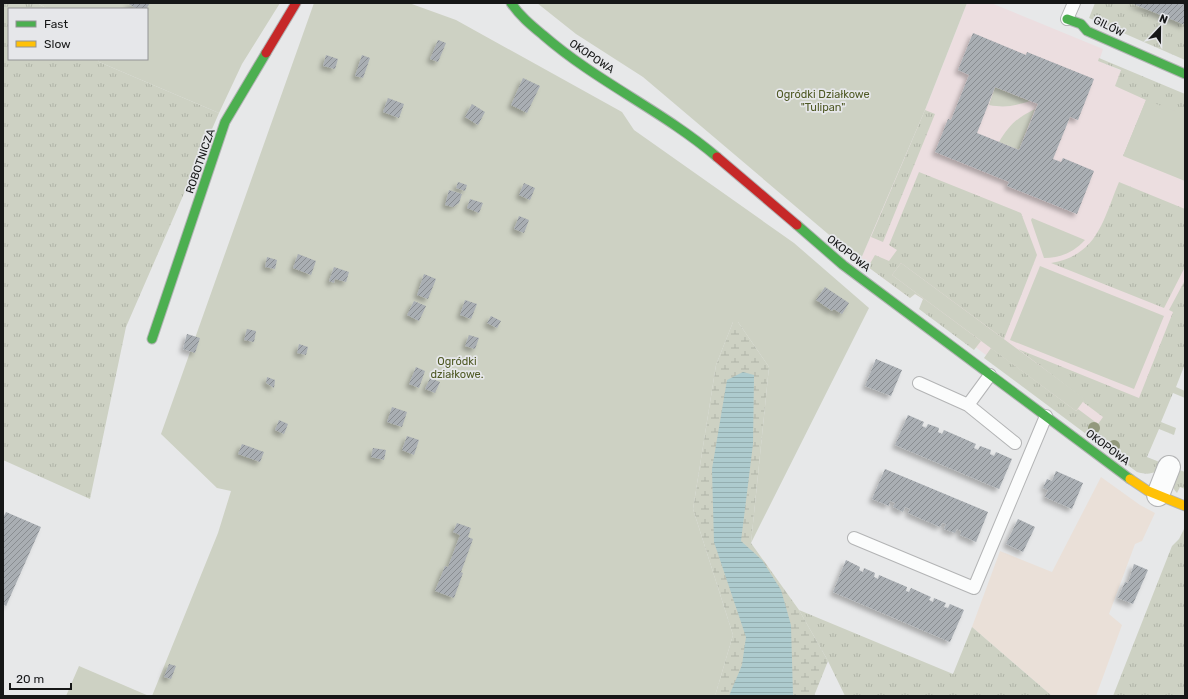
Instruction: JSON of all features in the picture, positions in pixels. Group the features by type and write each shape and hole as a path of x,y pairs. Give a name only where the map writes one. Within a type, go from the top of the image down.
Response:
{"street":[{"name":"ROBOTNICZA","path":"152,339 225,122 296,3"},
{"name":"OKOPOWA","path":"511,3 519,14 550,42 574,60 698,141 843,265 990,375 1148,491 1185,506"},
{"name":"GILÓW","path":"1067,19 1081,24 1087,31 1185,74"},
{"path":"1158,495 1169,467"}],"lane":[{"path":"1067,19 1074,3"},
{"path":"968,405 990,375"},
{"path":"919,383 968,405 1015,443"},
{"path":"854,538 974,588 1046,416"}],"shaded area":[{"path":"967,3 991,3 1103,49 1099,61 1185,98 1185,340 1134,467 921,306 923,299 915,294 910,298 860,261 925,110"},
{"path":"1101,477 1140,505 1155,513 1142,541 1135,544 1109,614 1122,625 1096,696 1052,696 972,627 1000,551 1052,572"}],"green space":[{"path":"3,3 37,3 46,8 8,8 8,60 98,60 99,62 219,113 126,327 90,499 3,460"},
{"path":"37,3 280,3 242,64 219,113 99,62 98,60 148,60 148,8 46,8"},
{"name":"Ogródki działkowe.","path":"314,3 409,3 456,20 622,112 634,130 794,243 869,308 751,543 769,367 738,322 733,322 716,365 693,509 733,635 715,696 152,696 218,533 231,491 217,488 161,434"},
{"name":"Ogródki Działkowe \"Tulipan\"","path":"537,3 967,3 925,110 860,261 643,77 576,34"},
{"path":"1095,3 1185,3 1185,60 1089,18"},
{"path":"1099,58 1185,94 1185,121 1123,156 1146,100 1115,86 1121,70 1098,61"},
{"path":"995,87 1030,101 1010,106 989,105"},
{"path":"1146,100 1185,115 1185,181 1123,156"},
{"path":"1035,109 1019,150 999,142 1014,122 1023,115"},
{"path":"925,110 935,114 883,242 871,237"},
{"path":"919,172 1021,213 1037,255 1004,339 901,263 892,275 981,341 974,350 919,309 923,299 915,294 910,298 868,267 875,255 889,261 897,250 889,245"},
{"path":"1119,182 1185,209 1185,267 1164,308 1051,263 1067,259 1089,244 1097,234 1103,222"},
{"path":"1032,218 1085,240 1067,254 1044,258 1031,220"},
{"path":"901,263 1085,399 1076,411 892,275"},
{"path":"1040,266 1164,316 1134,389 1010,340"},
{"path":"1185,280 1185,364 1176,387 1185,391 1185,398 1173,393 1161,422 1176,428 1174,435 1159,429 1147,457 1162,463 1155,472 1145,474 1137,472 984,358 991,348 1076,411 1078,409 1098,424 1103,417 1083,402 1084,399 1018,349 1139,398 1173,312 1169,310"},
{"path":"733,322 738,322 769,367 751,543 799,610 828,661 814,696 715,696 733,635 693,509 716,365"},
{"path":"1177,469 1185,472 1185,489 1180,487 1177,493 1173,488 1173,485"},
{"path":"1185,527 1185,696 1113,696 1172,546 1179,539"},
{"path":"799,610 953,674 972,627 1052,696 845,696 828,661"},
{"path":"79,666 149,696 66,696"}],"water":[{"path":"743,372 754,375 753,444 741,541 762,560 781,590 791,625 793,696 729,696 742,665 746,637 714,542 712,469 727,380"}],"building":[{"path":"127,3 150,3 147,8 135,8"},
{"path":"1131,3 1185,3 1185,25"},
{"path":"973,33 1026,55 1027,52 1094,79 1078,120 1070,117 1053,159 1061,162 1063,158 1094,171 1077,214 1007,186 1009,182 935,152 948,119 951,120 969,75 958,70","holes":["995,87 1038,104 1019,150 977,133"]},
{"path":"438,40 446,43 438,62 430,59"},
{"path":"326,55 338,59 335,69 323,66"},
{"path":"362,55 370,58 363,78 355,76"},
{"path":"523,78 540,86 527,113 511,105"},
{"path":"388,98 404,104 399,118 383,112"},
{"path":"472,104 485,112 478,125 465,117"},
{"path":"458,182 467,185 465,191 456,188"},
{"path":"524,183 535,188 530,200 519,195"},
{"path":"449,190 462,194 459,203 453,207 445,205"},
{"path":"470,199 483,203 479,213 467,208"},
{"path":"519,216 529,220 524,233 514,229"},
{"path":"298,254 316,261 311,275 293,268"},
{"path":"267,257 277,260 275,269 265,267"},
{"path":"334,267 349,272 346,282 335,279 334,283 329,281"},
{"path":"424,274 436,279 428,299 417,295"},
{"path":"825,287 849,303 842,314 833,309 832,311 816,300"},
{"path":"465,300 477,304 471,319 460,315"},
{"path":"414,301 426,306 419,321 407,315"},
{"path":"491,316 501,321 497,328 487,323"},
{"path":"247,329 256,331 254,342 244,340"},
{"path":"187,334 200,338 195,353 183,349"},
{"path":"469,335 479,338 475,349 465,346"},
{"path":"299,344 308,347 306,355 297,353"},
{"path":"876,359 902,370 891,396 865,386"},
{"path":"416,367 425,371 419,388 409,384"},
{"path":"267,377 275,380 274,388 266,383"},
{"path":"430,378 440,382 435,393 425,389"},
{"path":"392,407 407,412 402,427 387,422"},
{"path":"908,415 924,422 922,426 926,428 928,424 939,428 938,432 942,434 944,430 976,444 974,448 978,450 980,446 991,450 990,454 994,456 996,452 1012,459 999,489 895,445"},
{"path":"279,420 288,424 284,434 275,430"},
{"path":"407,436 419,440 414,455 402,450"},
{"path":"242,444 264,452 260,462 238,454"},
{"path":"373,448 386,450 384,460 371,457"},
{"path":"885,469 988,512 976,542 960,535 961,531 957,529 955,533 944,529 946,524 942,523 940,527 908,513 910,509 905,507 903,512 893,507 895,503 890,501 889,506 872,499"},
{"path":"1056,471 1083,483 1072,509 1045,497 1048,490 1043,488 1047,479 1052,481"},
{"path":"6,512 41,527 6,606 3,604 3,518"},
{"path":"1018,519 1035,527 1023,552 1006,544"},
{"path":"457,523 471,528 468,537 473,539 461,572 463,573 454,598 435,591 445,566 448,567 460,535 453,532"},
{"path":"846,560 860,567 859,570 863,572 864,568 875,573 874,577 878,579 879,575 907,587 906,591 909,592 911,588 931,597 929,600 933,602 934,598 946,603 944,607 948,608 950,604 964,610 950,642 833,592"},
{"path":"1134,564 1148,570 1133,604 1118,598 1125,582 1128,583"},
{"path":"169,664 176,666 171,679 164,677"}],"traffic: fast":[{"path":"511,3 526,20 564,52 675,125 717,157"},
{"path":"1067,19 1081,24 1087,31 1185,74"},
{"path":"152,339 225,122 266,53"},
{"path":"797,225 843,265 1130,479"}],"traffic: slow":[{"path":"1130,479 1148,491 1185,506"}],"traffic: jam":[{"path":"266,53 296,3"},
{"path":"717,157 797,225"}]}
